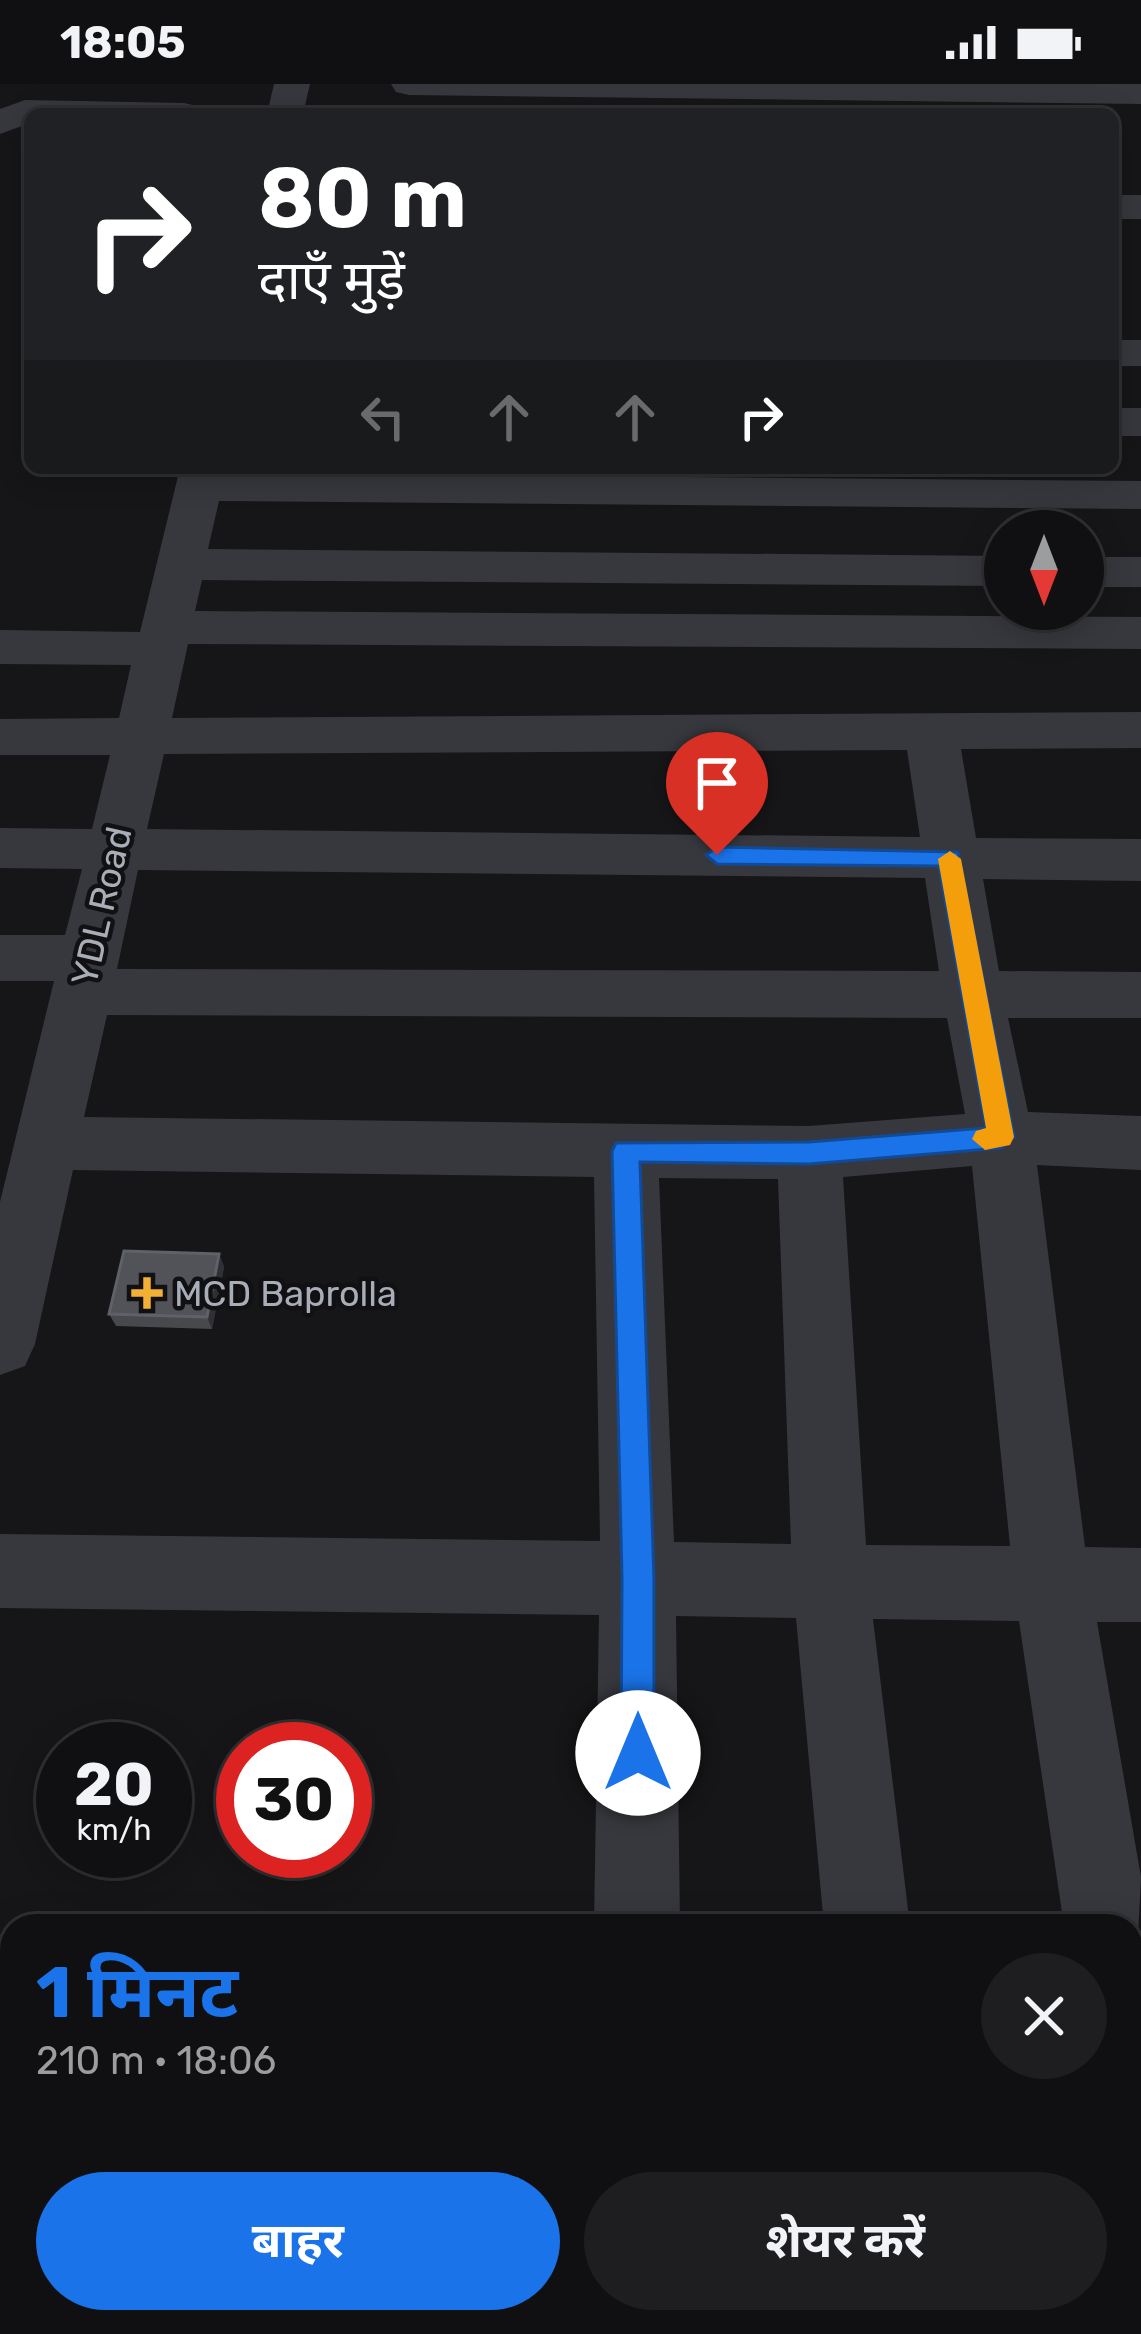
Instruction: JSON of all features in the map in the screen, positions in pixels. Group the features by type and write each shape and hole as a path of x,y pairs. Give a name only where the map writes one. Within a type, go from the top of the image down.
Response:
{"street":[{"path":"409,84 533,84 639,95 842,101 1141,93"},
{"path":"200,478 1141,495"},
{"name":"YDL Road","path":"0,1344 34,1115 85,975 200,478"},
{"path":"180,564 984,571"},
{"path":"1104,572 1141,572"},
{"path":"0,647 163,638 1141,633"},
{"path":"0,737 1141,730"},
{"path":"932,732 972,992 1001,1137 1052,1584 1105,1914"},
{"path":"0,848 1141,860"},
{"path":"0,958 85,975 1141,995"},
{"path":"34,1115 626,1151 809,1153 1001,1137 1141,1143"},
{"path":"626,1151 638,1579 637,1914"},
{"path":"809,1153 830,1581 866,1914"},
{"path":"0,1571 1141,1585"}],"building":[{"path":"124,1251 219,1254 207,1317 109,1314"}],"slow traffic":[{"path":"950,859 1001,1137 985,1139"}],"place":[{"name":"MCD Baprolla","path":"147,1293"}],"route":[{"path":"638,1753 626,1151 809,1153 1001,1137 950,858 717,855"}]}
